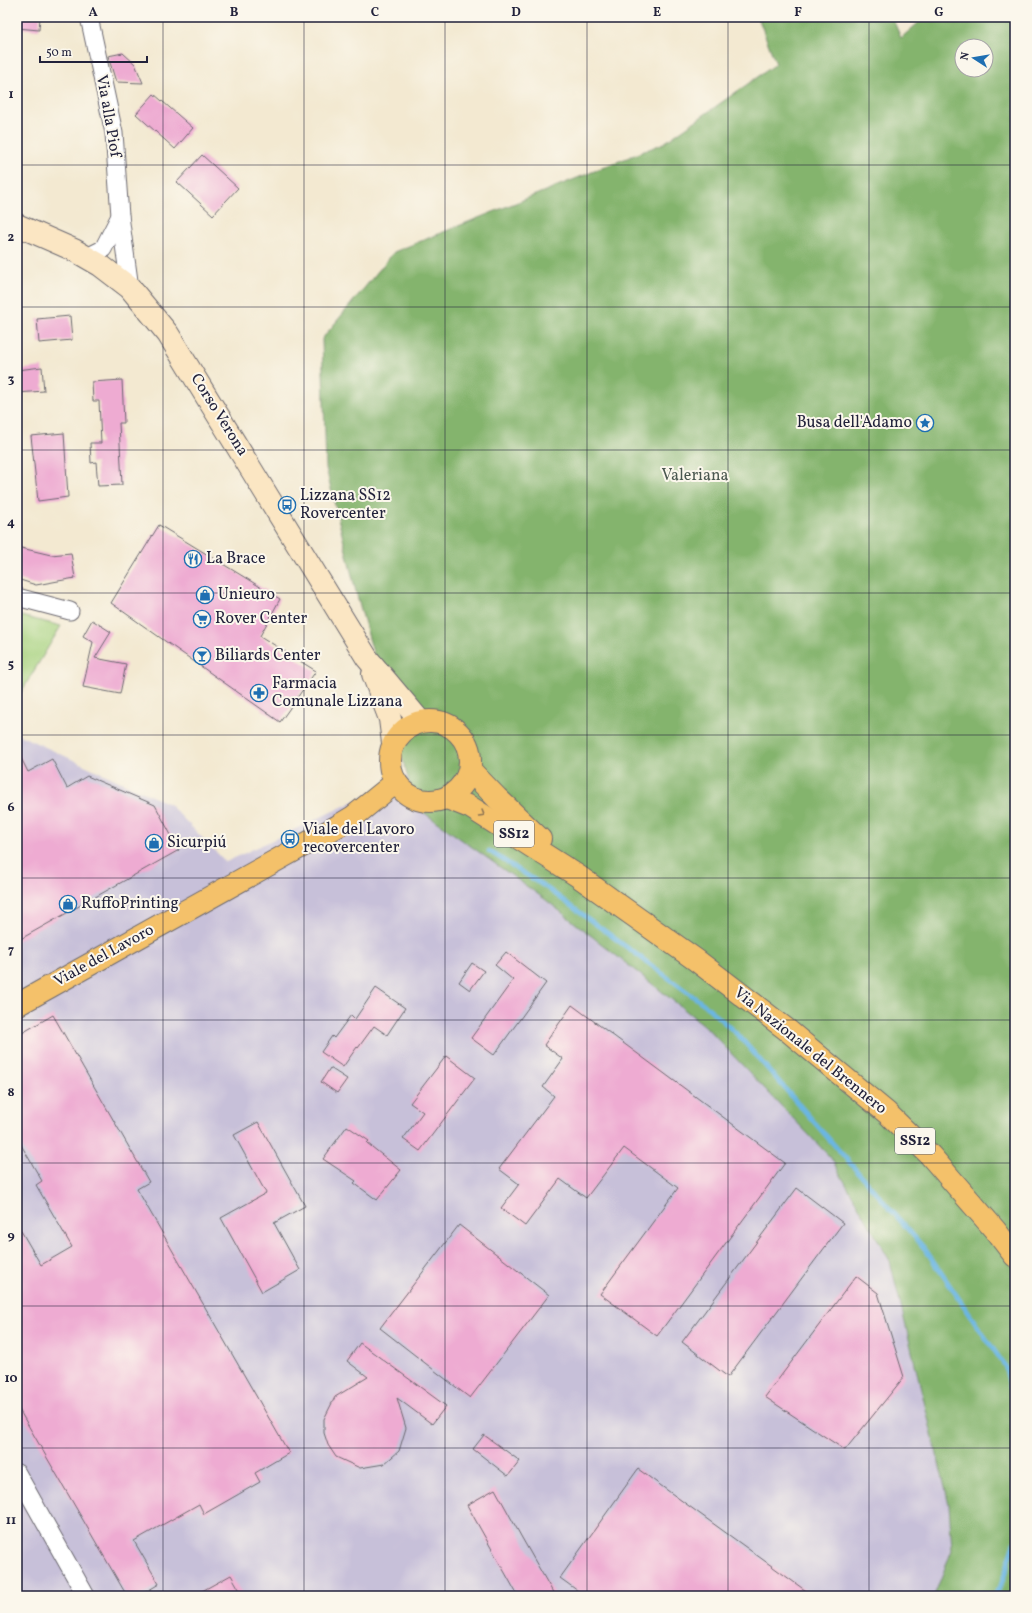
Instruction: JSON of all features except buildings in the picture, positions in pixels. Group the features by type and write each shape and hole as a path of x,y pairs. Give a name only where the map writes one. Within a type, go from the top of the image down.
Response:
{"main road":[{"name":"Corso Verona","path":"17,225 74,250 97,257 130,288 168,334 367,658"},
{"path":"367,658 420,721"},
{"path":"367,658 390,719 393,743 390,756 390,770 396,782 406,793 419,800 433,802 447,798 457,791 465,781 470,770 471,756 467,743 459,732 447,724 434,720 420,721 404,729 393,743"},
{"name":"Via Nazionale del Brennero","path":"470,770 578,876"},
{"name":"Viale del Lavoro","path":"17,1005 354,817 396,782"},
{"name":"Via Nazionale del Brennero","path":"447,798 470,807 578,876 696,960 786,1029 887,1113 930,1155 995,1230 1015,1256"}],"street":[{"name":"Via alla Piof","path":"89,17 114,133 120,216 130,288"},
{"path":"120,216 97,257 117,260 125,249"},
{"path":"17,597 70,611"},
{"path":"17,1473 86,1596"}],"shaded area":[{"path":"17,734 169,804 226,862 407,776 416,807 546,900 704,1025 831,1158 890,1261 949,1504 952,1550 934,1596 17,1596"}],"green space":[{"name":"Valeriana","path":"758,17 892,17 901,38 925,17 1015,17 1015,1596 934,1596 952,1550 949,1504 890,1261 831,1158 704,1025 546,900 416,807 355,588 326,468 322,339 394,252 664,143 776,64"},
{"path":"17,615 61,626 17,699"}],"waterway":[{"path":"489,851 544,886 705,1005 739,1036 925,1249 1005,1366 1015,1406"},
{"path":"994,1596 1000,1588 1015,1542"}],"place":[{"name":"Busa dell'Adamo","path":"925,423"},
{"name":"Lizzana SS12 Rovercenter","path":"287,505"},
{"name":"La Brace","path":"193,559"},
{"name":"Unieuro","path":"205,595"},
{"name":"Rover Center","path":"202,619"},
{"name":"Biliards Center","path":"202,656"},
{"name":"Farmacia Comunale Lizzana","path":"259,693"},
{"name":"Viale del Lavoro recovercenter","path":"290,839"},
{"name":"Sicurpiú","path":"154,843"},
{"name":"RuffoPrinting","path":"68,904"}]}
